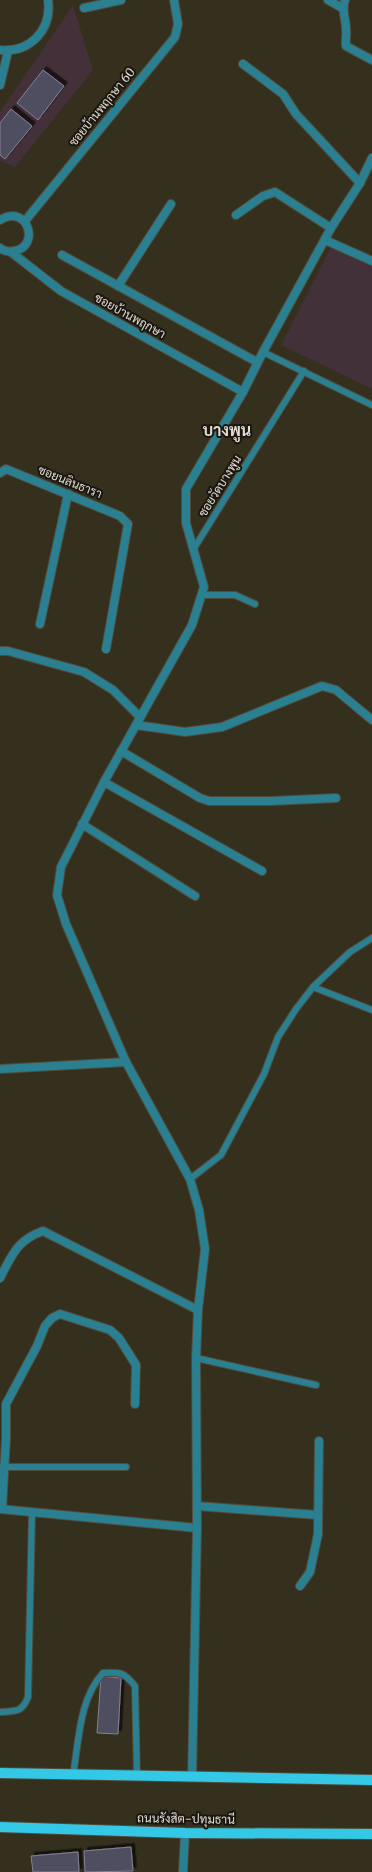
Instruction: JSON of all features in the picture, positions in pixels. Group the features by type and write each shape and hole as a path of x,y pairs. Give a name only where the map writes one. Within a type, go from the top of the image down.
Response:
{"main road":[{"path":"0,1773 372,1780"},
{"name":"ถนนรังสิต-ปทุมธานี","path":"0,1827 185,1832 372,1834"}],"street":[{"path":"0,85 4,50 24,47 40,34 48,16 48,0"},
{"path":"84,8 121,0"},
{"name":"ซอยบ้านพฤกษา 60","path":"25,222 175,38 178,24 174,0"},
{"path":"328,0 344,4 347,30 345,38 346,46 372,60"},
{"path":"243,64 283,94 296,114 360,183"},
{"path":"192,1777 197,1528 196,1358 198,1310 205,1249 198,1210 190,1179 126,1062 66,924 57,895 61,867 104,782 192,625 202,595 204,588 186,524 186,488 243,392 263,352 325,240 360,183 372,158"},
{"path":"236,215 263,196 275,192 332,228"},
{"path":"118,286 171,204"},
{"path":"0,220 12,216 19,217 28,227 28,241 18,251 11,252"},
{"path":"325,240 372,261"},
{"name":"ซอยบ้านพฤกษา","path":"0,248 4,251 11,252 61,291 243,392"},
{"path":"62,255 258,362"},
{"name":"ซอยนลินธารา","path":"0,473 6,469 120,516 128,524 106,649"},
{"path":"40,624 68,494"},
{"path":"0,651 8,651 84,672 112,690 140,717"},
{"path":"136,725 185,732 222,727 322,686 336,690 372,720"},
{"path":"121,751 200,798 209,800 271,801 336,798"},
{"path":"104,782 262,871"},
{"path":"82,824 195,896"},
{"path":"0,1070 126,1062"},
{"path":"0,1278 14,1250 23,1241 43,1231 198,1310"},
{"path":"135,1404 136,1365 119,1338 110,1330 60,1314 52,1318 45,1326 37,1346 3,1403 1,1509 197,1528"},
{"path":"300,1586 310,1572 318,1534 319,1441"},
{"path":"197,1506 318,1515"},
{"path":"183,1872 185,1832"}],"lane":[{"path":"263,352 372,405"},
{"name":"ซอยวัดบางพูน","path":"193,550 304,371"},
{"path":"202,595 235,595 255,604"},
{"path":"190,1179 221,1155 264,1074 278,1037 296,1009 313,987 350,952 372,938"},
{"path":"313,987 372,1010"},
{"path":"196,1358 316,1385"},
{"path":"2,1467 126,1467"},
{"path":"0,1712 16,1711 24,1707 28,1697 32,1513"},
{"path":"73,1775 86,1700 96,1680 103,1673 118,1672 127,1676 135,1686 136,1776"}],"shaded area":[{"path":"73,5 93,70 15,167 0,161 0,112"},
{"path":"331,247 372,264 372,389 281,345"}],"building":[{"path":"43,70 64,86 38,120 17,103"},
{"path":"11,109 32,126 5,159 0,155 0,123"},
{"path":"101,1676 121,1678 118,1734 97,1733"},
{"path":"131,1847 133,1871 85,1872 84,1851"},
{"path":"78,1852 79,1872 33,1872 31,1856"}],"district":[{"name":"บางพูน","path":"227,430"}]}
